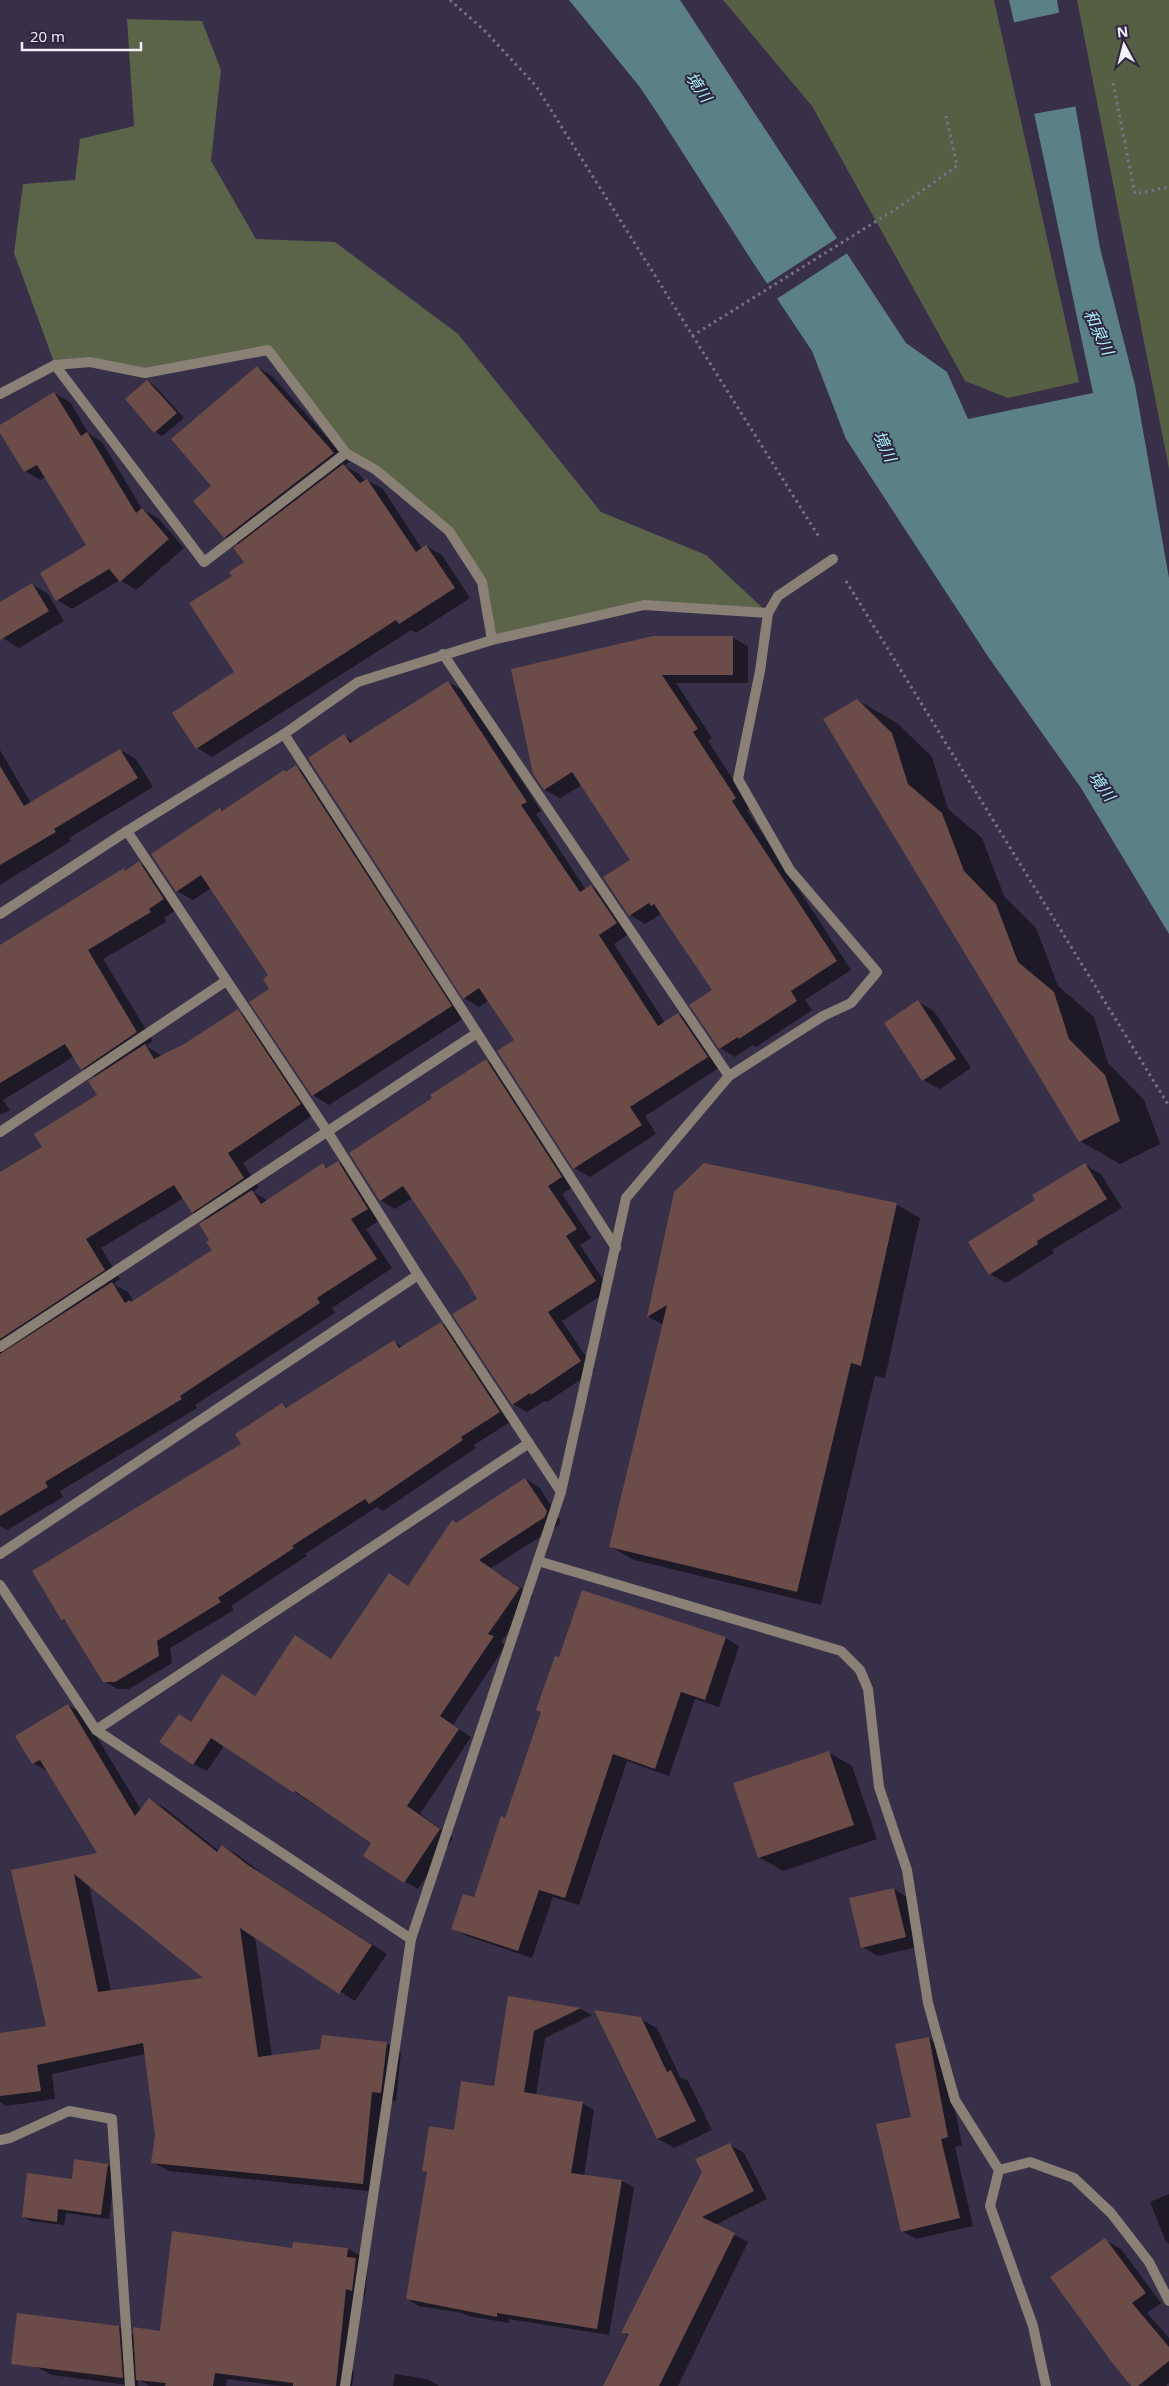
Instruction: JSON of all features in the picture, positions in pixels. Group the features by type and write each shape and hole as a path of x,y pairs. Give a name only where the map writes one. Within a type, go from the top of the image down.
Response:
{"street":[{"path":"0,394 55,365 90,362 145,373 268,350 346,453 376,470 449,532 482,582 492,640"},
{"path":"55,365 204,562 346,453"},
{"path":"344,2386 411,1939 561,1492 626,1198 729,1076 823,1016 850,1003 876,972 790,870 738,779 760,671 768,614 778,596 833,558"},
{"path":"0,914 127,831 284,734 358,682 492,640 644,605 768,614"},
{"path":"443,654 729,1076"},
{"path":"284,734 616,1248"},
{"path":"127,831 327,1131 418,1275 561,1492"},
{"path":"0,1132 226,981"},
{"path":"0,1347 477,1032"},
{"path":"0,1554 418,1275"},
{"path":"96,1730 529,1443"},
{"path":"538,1561 841,1651 860,1670 868,1689 878,1787 907,1870 928,2003 956,2100 999,2170 990,2206 1033,2326 1046,2378 1046,2386"},
{"path":"0,1584 96,1730 411,1939"},
{"path":"0,2140 10,2138 69,2111 112,2119 130,2386"},
{"path":"999,2170 1030,2162 1074,2178 1111,2213 1149,2262 1169,2300"}],"path":[{"path":"1113,83 1135,194 1169,187"},
{"path":"692,336 899,207 957,166 946,116"}],"shaded area":[{"path":"723,0 994,0 1079,382 1008,398 965,381 812,106"},
{"path":"1077,0 1169,0 1169,469"},
{"path":"127,19 202,21 221,70 211,161 256,239 335,242 458,334 601,512 706,555 768,613 644,605 492,640 482,582 449,532 346,453 268,350 145,373 84,362 55,365 14,253 23,184 75,180 80,139 134,126"}],"water":[{"path":"569,0 680,0 906,343 947,372 968,419 1093,393 1009,0 1057,0 1100,248 1135,385 1169,578 1169,934 1081,788 989,658 846,439 812,351 639,86"}],"pier":[{"path":"1062,12 1078,106 1033,114 1012,23"},
{"path":"839,237 849,252 775,300 765,285"}],"building":[{"path":"257,366 334,453 224,538 193,501 211,486 171,439"},
{"path":"147,380 177,413 154,433 125,399"},
{"path":"54,392 81,436 87,432 136,513 142,508 169,539 120,582 109,569 56,601 40,573 86,545 37,465 24,472 0,433 0,425"},
{"path":"343,464 360,483 367,479 416,552 426,545 455,588 399,624 396,620 196,749 172,713 234,672 189,603 232,576 229,572 244,562 233,548"},
{"path":"32,583 49,611 0,640 0,602"},
{"path":"653,636 733,636 733,675 662,675 698,729 693,732 736,798 732,801 837,961 791,991 797,1001 739,1039 738,1037 719,1049 689,1005 712,990 654,904 651,906 649,903 629,916 603,877 630,860 572,772 544,790 533,774 511,669"},
{"path":"448,681 527,802 521,805 580,892 591,885 617,923 599,935 658,1026 678,1013 708,1057 630,1107 642,1125 573,1169 497,1051 514,1040 479,988 463,999 308,758 344,734 350,743"},
{"path":"857,699 892,733 908,784 942,813 964,871 996,904 1018,962 1054,992 1069,1039 1105,1075 1120,1121 1079,1142 823,719"},
{"path":"120,749 138,778 54,829 56,832 0,865 0,766 24,806"},
{"path":"296,765 452,1006 312,1096 249,1002 269,989 263,979 268,975 201,875 176,892 151,854 220,808 222,811 284,770 286,772"},
{"path":"139,861 164,899 149,909 151,912 88,950 137,1032 81,1070 65,1044 0,1083 0,945 124,868 125,871"},
{"path":"918,1000 956,1059 922,1081 884,1023"},
{"path":"238,1009 301,1104 228,1153 244,1178 192,1213 174,1185 86,1239 105,1270 0,1339 0,1172 42,1147 34,1134 97,1095 88,1081 145,1044 154,1059 184,1044"},
{"path":"486,1059 562,1177 548,1186 577,1229 566,1236 596,1281 548,1312 581,1361 531,1395 530,1393 512,1405 452,1314 477,1299 467,1281 403,1186 380,1201 349,1153 432,1098 430,1095"},
{"path":"338,1161 368,1209 351,1219 377,1259 317,1298 320,1303 180,1396 182,1399 45,1482 48,1487 0,1516 0,1354 112,1282 125,1303 130,1300 131,1302 212,1250 206,1242 209,1240 199,1224 252,1190 261,1204 323,1163 326,1168"},
{"path":"704,1163 897,1203 861,1366 851,1363 797,1592 609,1547 667,1305 647,1317 674,1192"},
{"path":"1085,1163 1107,1199 1037,1241 1038,1244 989,1275 968,1242 1035,1200 1032,1195"},
{"path":"441,1322 500,1412 461,1437 463,1440 369,1504 365,1499 292,1546 294,1548 218,1598 221,1602 157,1641 159,1656 115,1682 103,1682 64,1619 62,1621 32,1571 241,1444 235,1434 282,1403 286,1408 394,1340 399,1348"},
{"path":"525,1478 547,1511 545,1517 479,1560 520,1588 488,1634 494,1636 440,1716 459,1729 407,1806 440,1829 404,1883 363,1856 371,1843 295,1791 294,1793 211,1738 193,1765 159,1742 179,1714 191,1722 222,1674 255,1696 295,1635 331,1659 389,1573 408,1586 452,1520 456,1523"},
{"path":"582,1590 726,1637 705,1700 681,1692 655,1769 613,1754 565,1898 539,1890 518,1951 451,1929 463,1894 474,1897 501,1816 505,1818 541,1712 536,1710 555,1656 559,1657"},
{"path":"68,1704 135,1816 149,1798 217,1852 222,1845 248,1865 372,1945 339,1994 240,1928 258,2057 320,2049 322,2035 387,2042 381,2093 372,2092 363,2184 151,2163 155,2135 143,2043 37,2065 41,2091 0,2096 0,2033 46,2026 11,1870 97,1853 40,1760 32,1764 15,1736","holes":["74,1874 203,1978 98,1992"]},
{"path":"829,1751 854,1825 758,1858 733,1783"},
{"path":"894,1888 906,1937 861,1948 849,1898"},
{"path":"508,1996 581,2008 534,2031 524,2092 583,2102 571,2173 622,2180 597,2329 497,2313 497,2317 406,2299 427,2172 422,2171 429,2126 454,2130 461,2081 494,2086"},
{"path":"594,2010 641,2017 667,2072 671,2070 696,2121 657,2139"},
{"path":"929,2037 948,2137 941,2139 960,2218 901,2232 876,2124 911,2117 895,2044"},
{"path":"730,2143 754,2191 702,2217 735,2233 659,2386 603,2386 629,2334 621,2333 702,2172 695,2159"},
{"path":"74,2159 108,2164 101,2215 58,2209 57,2222 22,2217 27,2173 72,2179"},
{"path":"172,2231 292,2248 293,2242 348,2248 347,2257 356,2258 352,2291 346,2289 336,2386 293,2386 293,2383 215,2373 213,2386 165,2386 166,2383 136,2380 133,2327 160,2331"},
{"path":"1105,2238 1146,2293 1132,2303 1169,2347 1169,2361 1138,2386 1131,2386 1114,2365 1050,2277"},
{"path":"17,2313 119,2326 123,2378 11,2364"}],"water label":[{"name":"境川","path":"699,87"},
{"name":"和泉川","path":"1099,332"},
{"name":"境川","path":"885,446"},
{"name":"境川","path":"1102,786"}]}
